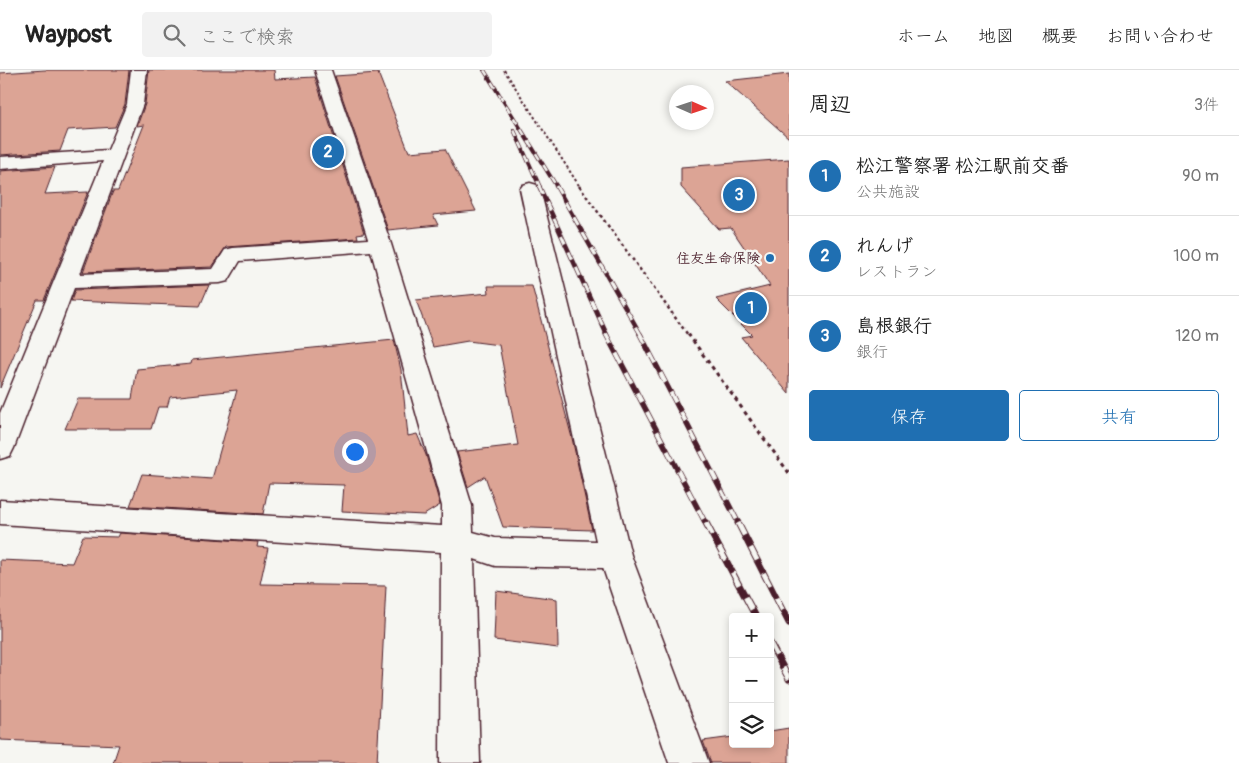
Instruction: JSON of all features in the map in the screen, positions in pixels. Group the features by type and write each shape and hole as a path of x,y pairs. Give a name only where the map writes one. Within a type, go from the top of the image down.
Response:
{"street":[{"path":"0,448 135,104 139,70"},
{"path":"323,70 380,244 457,506 460,763"},
{"path":"0,163 115,156"},
{"path":"530,189 615,554 689,763"},
{"path":"66,281 220,276 233,255 380,244"},
{"path":"0,512 456,540 495,552 615,554"}],"path":[{"path":"504,70 577,183 789,473"}],"building":[{"path":"45,70 129,70 125,104 115,127 68,130 60,151 0,155 0,73"},
{"path":"149,70 274,70 275,79 315,77 364,233 357,234 358,238 226,247 212,267 83,272 113,191 118,191 144,125 137,126 145,104"},
{"path":"378,73 409,152 445,149 476,211 433,215 438,225 388,230 335,76"},
{"path":"789,74 789,138 725,81"},
{"path":"789,159 789,394 741,337 752,335 716,299 770,286 731,228 719,229 681,187 681,167"},
{"path":"55,167 45,194 88,192 44,300 37,300 0,388 0,171"},
{"path":"209,285 200,306 71,301 75,290"},
{"path":"488,286 532,286 572,438 592,530 503,527 485,476 468,487 457,452 518,445 499,345 468,341 433,347 416,300 489,293"},
{"path":"394,340 401,370 408,436 417,434 426,455 440,505 424,515 342,511 344,485 269,483 263,514 130,506 142,474 212,479 237,390 170,397 167,407 158,407 151,429 65,429 78,399 132,399 137,369 191,364 192,360"},
{"path":"120,533 258,542 257,547 268,548 260,584 386,586 377,763 113,763 119,745 0,740 0,560 72,563 83,536 118,537"},
{"path":"496,591 557,599 558,648 494,640"},
{"path":"789,728 789,763 711,763 703,741 729,738 729,748 774,748 774,730"}],"railway":[{"path":"484,70 557,187"},
{"path":"514,130 540,187"},
{"path":"539,186 607,335"},
{"path":"556,186 641,335"},
{"path":"606,334 706,524"},
{"path":"640,334 739,524"},
{"path":"706,523 754,613"},
{"path":"738,523 789,623"},
{"path":"774,651 789,679"}],"place":[{"name":"れんげ","path":"328,152"},
{"name":"島根銀行","path":"739,195"},
{"name":"住友生命保険","path":"770,258"},
{"name":"松江警察署 松江駅前交番","path":"751,308"}]}
